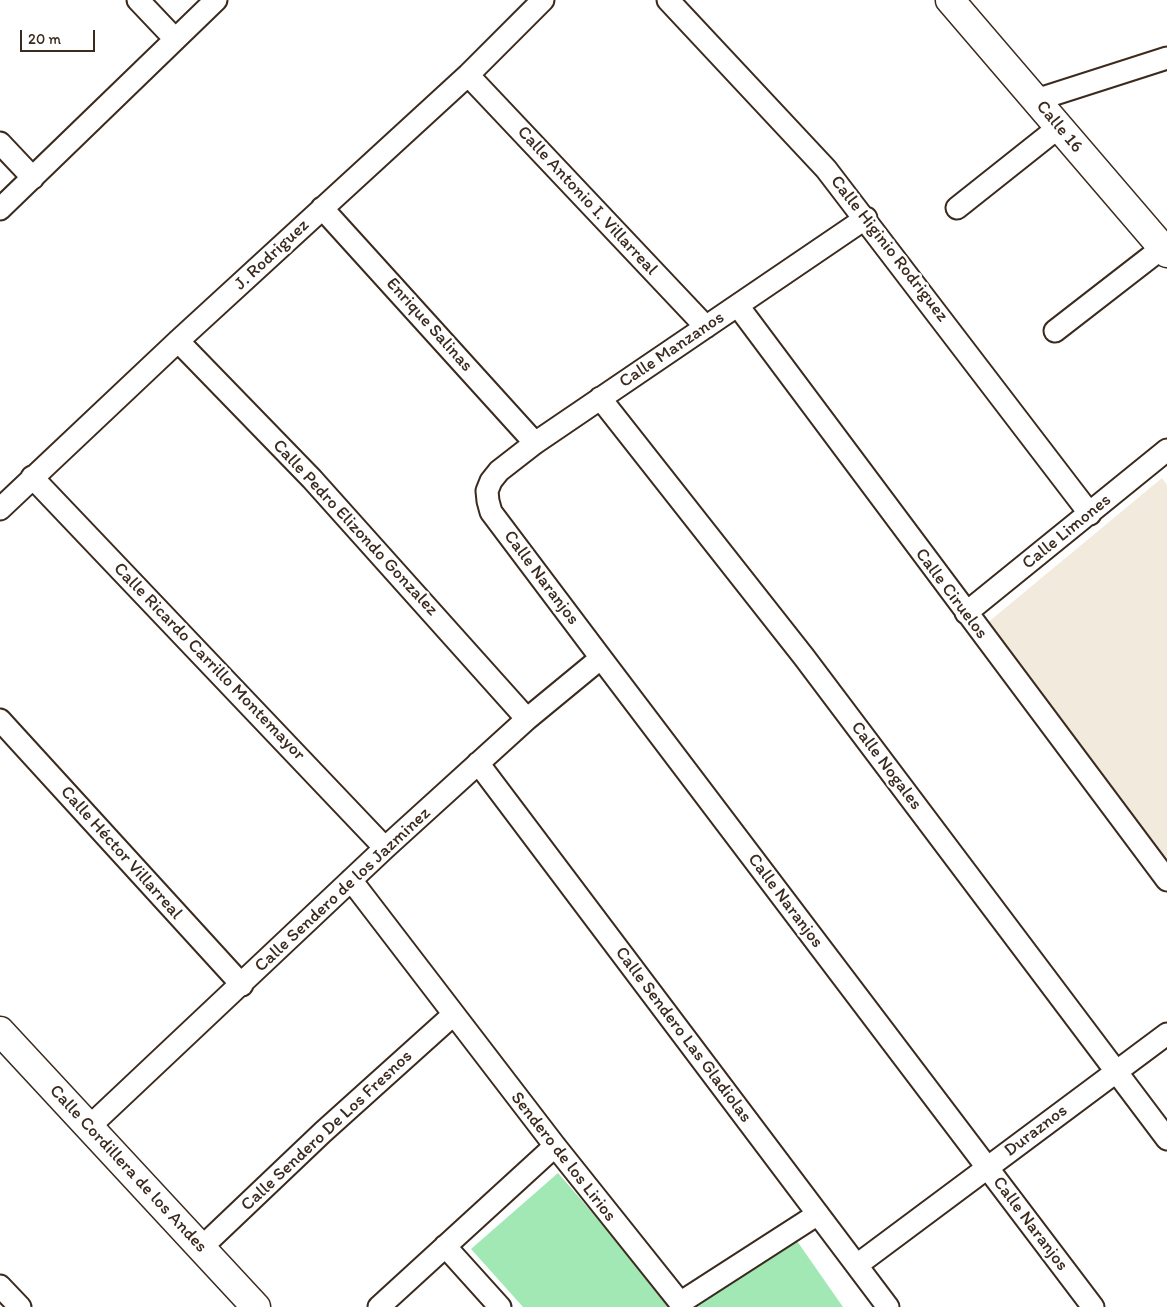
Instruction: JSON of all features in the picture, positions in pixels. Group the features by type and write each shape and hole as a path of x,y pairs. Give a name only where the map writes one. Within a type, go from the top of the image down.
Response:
{"street":[{"path":"138,0 175,40"},
{"path":"0,209 216,0"},
{"name":"J. Rodriguez","path":"0,509 178,341 468,75 543,0"},
{"name":"Calle Higinio Rodriguez","path":"668,0 826,169 866,218 1090,514"},
{"name":"Calle 16","path":"950,0 1164,250"},
{"path":"1036,100 1167,58"},
{"name":"Calle Antonio I. Villarreal","path":"468,75 706,327"},
{"path":"957,208 1059,127"},
{"path":"0,143 33,178"},
{"name":"Enrique Salinas","path":"322,208 535,443"},
{"name":"Calle Manzanos","path":"487,491 499,470 535,443 866,218"},
{"path":"1055,331 1164,250"},
{"name":"Calle Ciruelos","path":"738,306 1167,880"},
{"name":"Calle Pedro Elizondo Gonzalez","path":"178,341 312,479 527,719"},
{"name":"Calle Nogales","path":"600,398 804,657 1167,1139"},
{"name":"Calle Limones","path":"966,613 1167,450"},
{"name":"Calle Ricardo Carrillo Montemayor","path":"32,477 385,848"},
{"name":"Calle Naranjos","path":"487,491 491,512 1093,1307"},
{"name":"Calle Sendero de los Jazminez","path":"89,1127 242,985 385,848 527,719 601,658"},
{"name":"Calle Héctor Villarreal","path":"0,720 242,985"},
{"name":"Calle Sendero Las Gladiolas","path":"478,763 888,1307"},
{"name":"Sendero de los Lirios","path":"351,880 453,1015 678,1300 686,1299 818,1214"},
{"name":"Calle Sendero De Los Fresnos","path":"201,1248 323,1132 453,1015"},
{"name":"Calle Cordillera de los Andes","path":"0,1031 256,1307"},
{"name":"Duraznos","path":"857,1265 1167,1034"},
{"path":"379,1307 555,1146"},
{"path":"445,1246 500,1307"},
{"path":"0,1286 20,1307"}],"shaded area":[{"path":"1162,478 1167,485 1167,867 986,624"}],"green space":[{"path":"558,1173 674,1307 523,1307 471,1249"},
{"path":"797,1241 843,1307 688,1307"}]}
